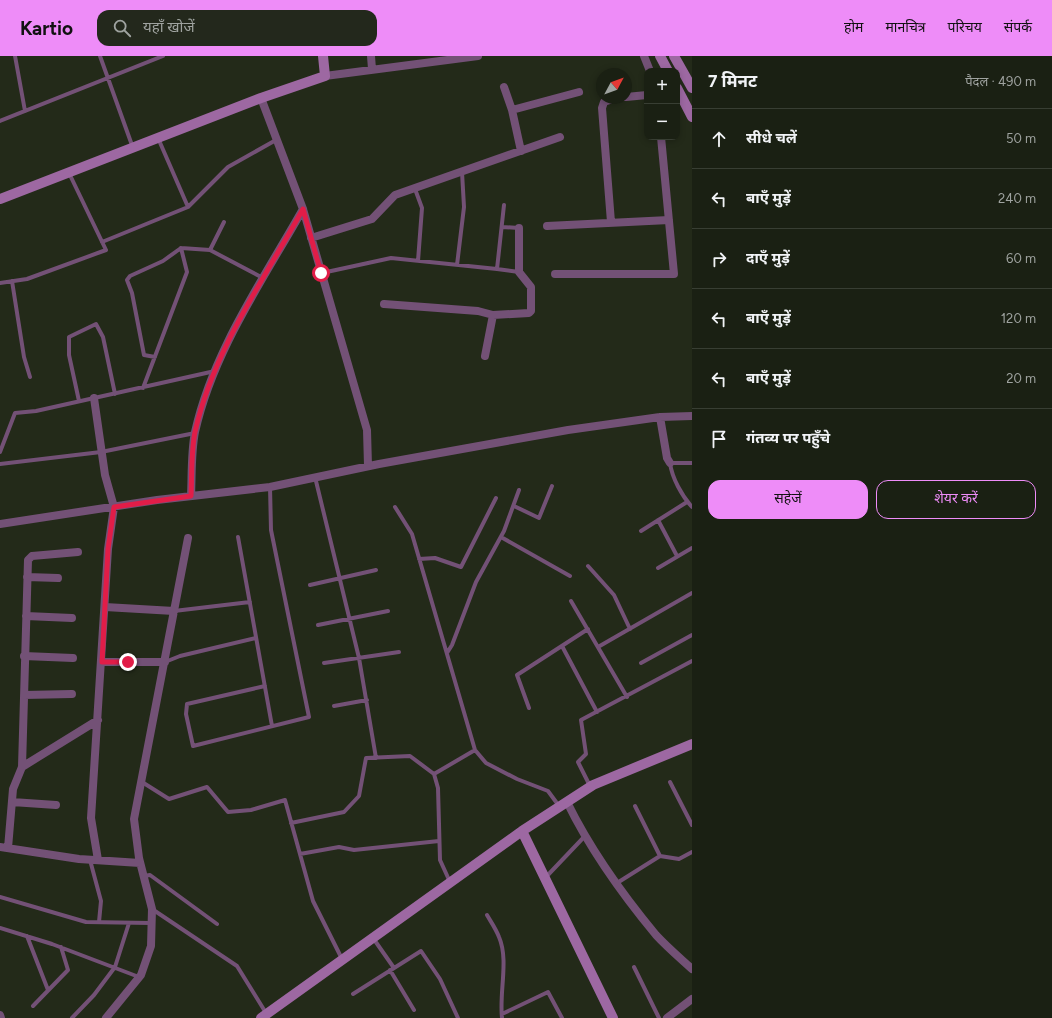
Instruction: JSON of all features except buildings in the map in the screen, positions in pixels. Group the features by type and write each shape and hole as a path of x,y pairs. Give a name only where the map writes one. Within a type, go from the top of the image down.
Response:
{"street":[{"path":"322,56 325,76"},
{"path":"371,56 372,70"},
{"path":"0,199 261,98 325,76 372,70 429,59 478,56"},
{"path":"644,56 649,68"},
{"path":"660,56 666,68"},
{"path":"674,56 692,88"},
{"path":"504,87 512,110 521,151"},
{"path":"512,110 579,92"},
{"path":"680,94 692,116"},
{"path":"632,96 644,95"},
{"path":"261,98 303,209 367,430 368,466"},
{"path":"603,104 602,108 611,222"},
{"path":"311,238 372,219 395,195 415,190 560,137"},
{"path":"555,274 674,274 661,140"},
{"path":"191,496 195,433 215,371 242,312 264,278 303,209"},
{"path":"547,226 669,220"},
{"path":"384,304 478,311 493,314 522,315 531,311 531,287 519,272 519,228"},
{"path":"485,356 493,314"},
{"path":"94,398 104,476 114,507 108,549 91,818 94,860"},
{"path":"0,524 191,496 270,487 368,466 568,430 660,417 692,416"},
{"path":"660,417 667,458 670,463"},
{"path":"106,1018 139,977 151,946 152,909 140,863 134,819 188,538"},
{"path":"78,552 32,556 28,560 24,656 22,767 13,789 4,847 94,860 140,863"},
{"path":"27,577 58,578"},
{"path":"105,607 174,611"},
{"path":"26,616 72,618"},
{"path":"24,656 73,658"},
{"path":"102,662 165,662"},
{"path":"24,695 72,694"},
{"path":"22,767 98,720"},
{"path":"263,1016 522,831 590,787 692,744"},
{"path":"12,802 56,805"},
{"path":"564,804 584,837 657,935 692,969"},
{"path":"522,831 614,1018"},
{"path":"667,1018 692,999"}],"lane":[{"path":"20,56 15,57 25,111"},
{"path":"100,56 133,148"},
{"path":"0,121 163,56"},
{"path":"158,138 188,207"},
{"path":"102,242 188,207 228,167 276,140"},
{"path":"457,265 464,207 462,172"},
{"path":"0,283 27,279 106,250 69,173"},
{"path":"415,190 422,208 418,261"},
{"path":"498,269 504,205"},
{"path":"210,250 224,222"},
{"path":"502,227 519,228"},
{"path":"155,357 144,355 132,293 127,280 130,276 163,261 181,248 210,250 264,278"},
{"path":"143,388 187,272 181,248"},
{"path":"321,273 391,258 519,272"},
{"path":"12,281 24,357 30,377"},
{"path":"79,401 69,355 69,337 96,324 103,337 115,394"},
{"path":"0,452 15,413 115,394 215,371"},
{"path":"0,464 101,452 195,433"},
{"path":"692,463 670,463 671,472 687,502 692,507"},
{"path":"315,478 359,658 376,758"},
{"path":"514,506 539,518 552,486"},
{"path":"265,686 187,704 186,714 193,746 309,717 271,530 270,487"},
{"path":"447,653 452,646 476,582 502,537 519,490"},
{"path":"419,559 435,558 461,567 496,498"},
{"path":"641,531 687,502"},
{"path":"395,507 412,534 475,750 486,763 516,779 548,792 564,804"},
{"path":"658,520 677,556"},
{"path":"502,537 570,576"},
{"path":"238,538 272,726"},
{"path":"658,568 692,548"},
{"path":"588,566 614,595 630,629"},
{"path":"310,584 376,570"},
{"path":"598,647 692,593"},
{"path":"571,601 627,697"},
{"path":"174,611 250,602"},
{"path":"318,625 388,611"},
{"path":"529,708 517,674 588,629"},
{"path":"641,663 692,636"},
{"path":"165,662 180,656 256,638"},
{"path":"562,646 597,712"},
{"path":"324,663 399,652"},
{"path":"590,787 578,762 586,754 581,720 627,697 692,661"},
{"path":"334,706 366,700"},
{"path":"434,774 475,750"},
{"path":"291,823 344,812 359,796 366,758 410,756 434,774 438,788 440,860 450,882"},
{"path":"142,782 169,799 207,787 228,812 251,810 284,800 313,901 342,960"},
{"path":"670,782 692,825"},
{"path":"635,806 660,856"},
{"path":"545,879 584,837"},
{"path":"300,854 339,847 354,850 439,841"},
{"path":"617,883 660,856 679,859 692,852"},
{"path":"94,860 101,901 99,922"},
{"path":"143,876 150,875 217,924"},
{"path":"0,897 86,922 152,923"},
{"path":"152,909 236,966 263,1016"},
{"path":"487,915 500,938 504,962 500,1002 502,1016 548,992 562,1018"},
{"path":"72,1018 94,995 115,967 129,923"},
{"path":"0,928 61,947 139,977"},
{"path":"27,936 48,990"},
{"path":"373,938 414,1010"},
{"path":"33,1006 68,970 61,947"},
{"path":"353,994 421,951 440,979 458,1018"},
{"path":"634,967 659,1018"}],"route":[{"path":"128,662 102,662 108,549 114,507 191,496 195,433 213,376 242,312 268,272 303,209 321,273"}]}
